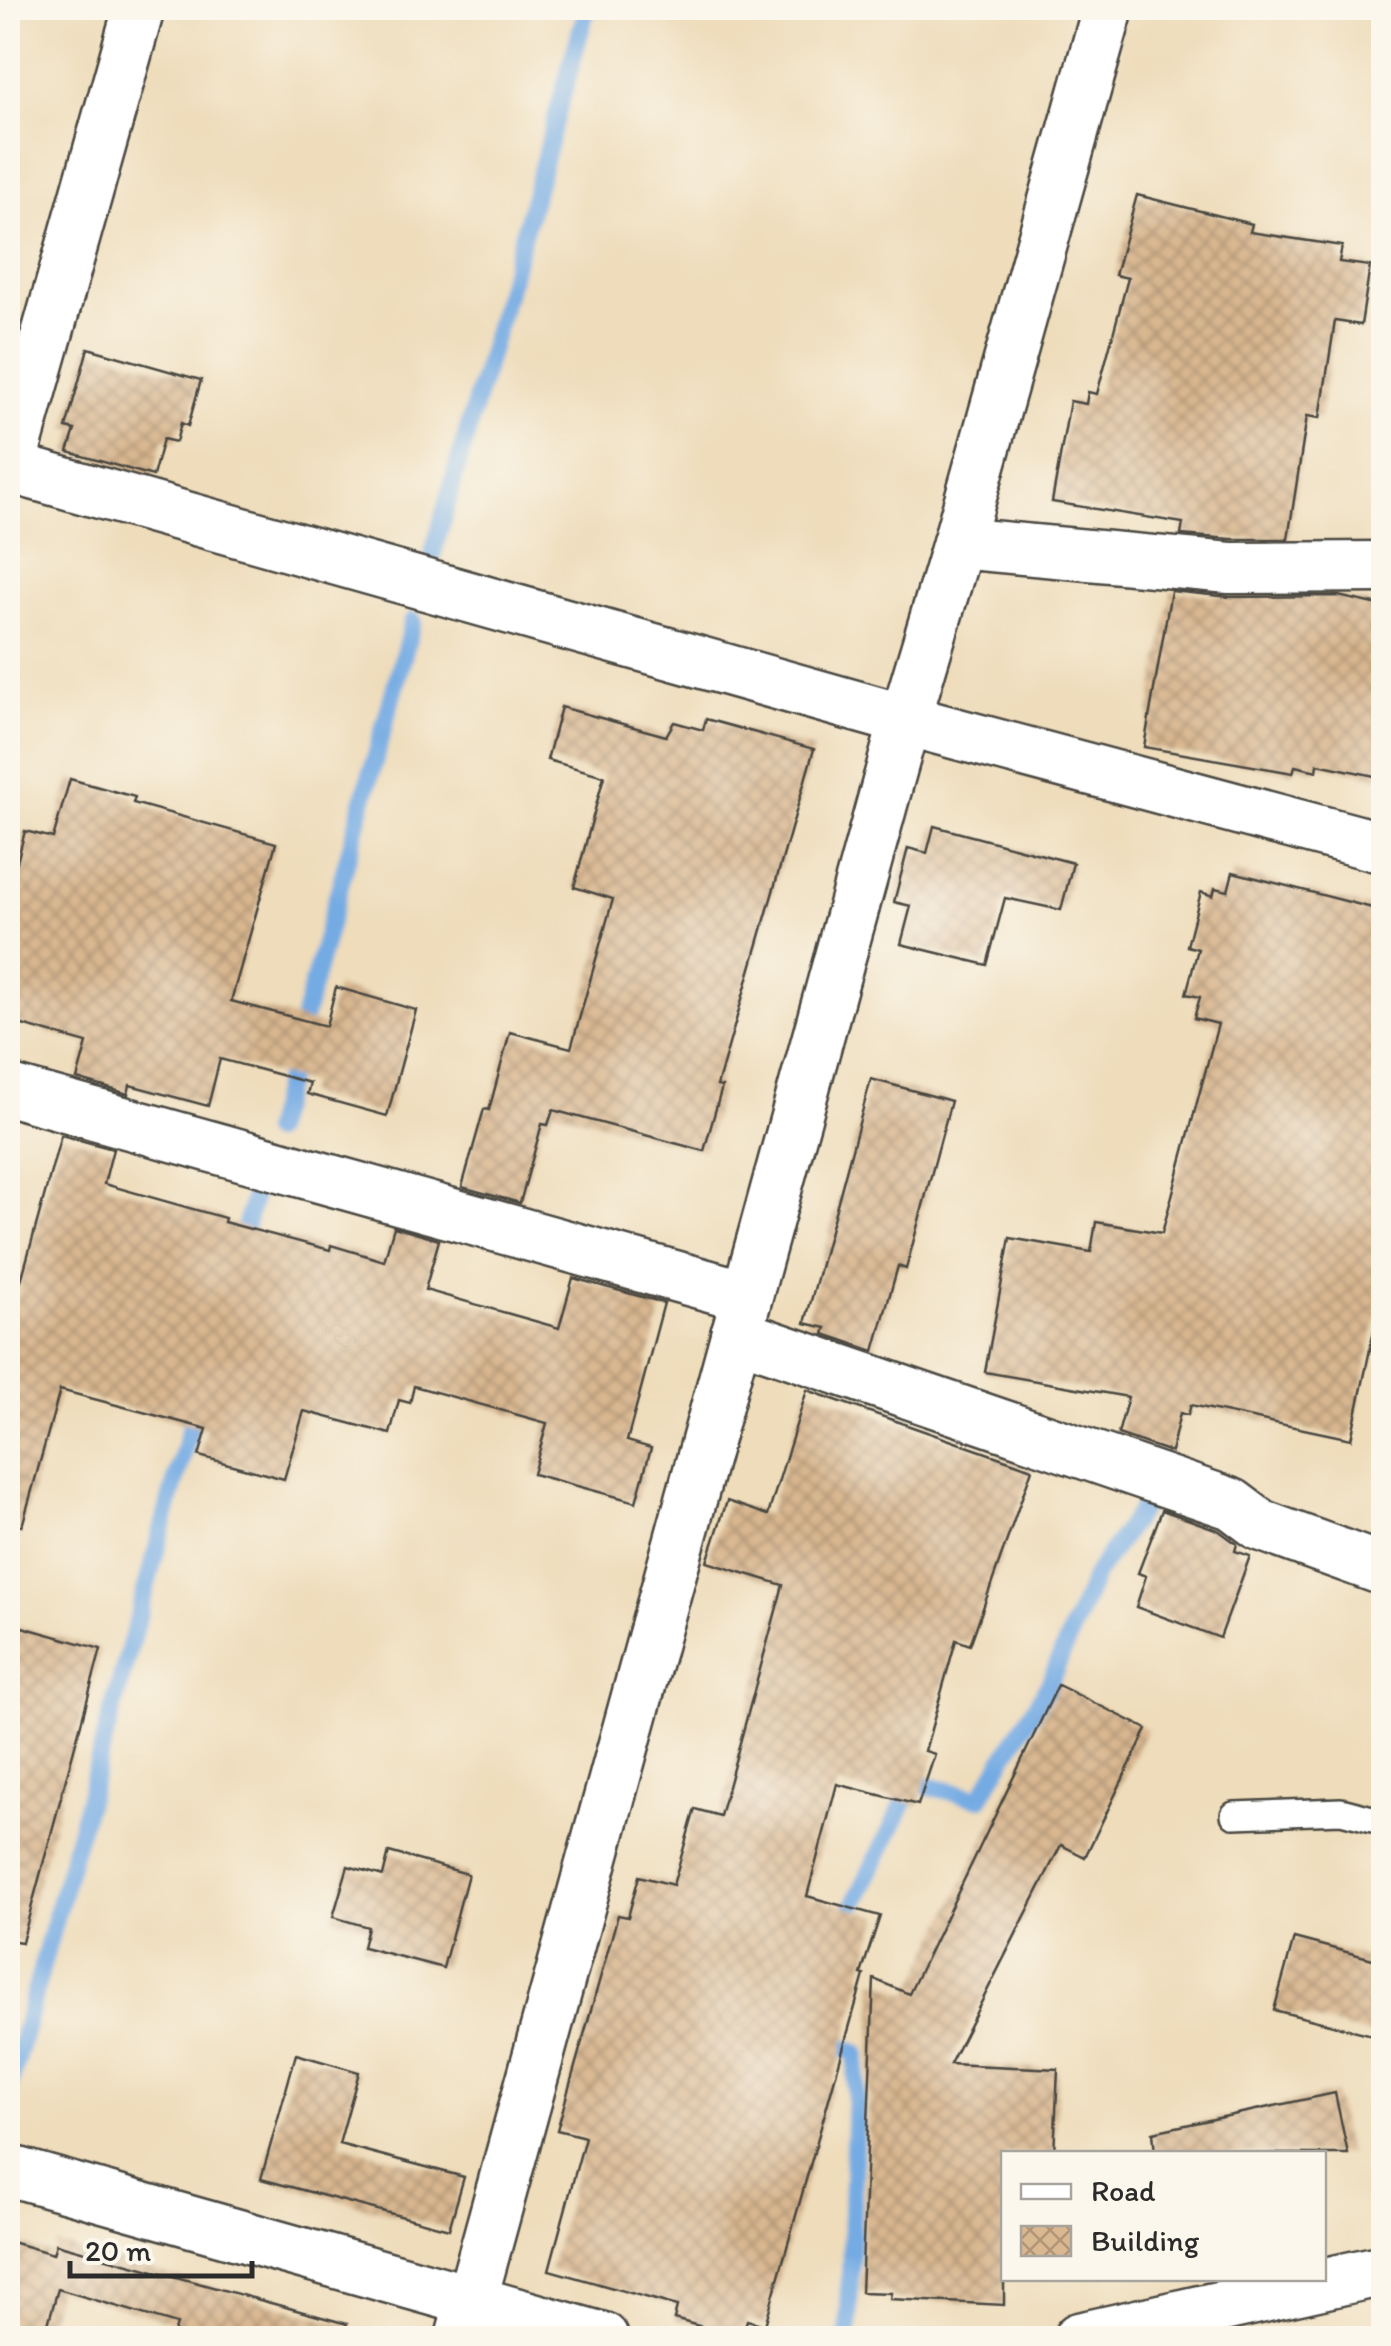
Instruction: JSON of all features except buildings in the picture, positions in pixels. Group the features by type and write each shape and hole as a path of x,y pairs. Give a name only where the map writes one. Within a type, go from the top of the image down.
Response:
{"street":[{"path":"139,8 8,469 905,720 1384,848"},
{"path":"466,2320 905,720 1108,8"},
{"path":"958,543 1230,568 1384,567"},
{"path":"8,1090 741,1315 1232,1504 1260,1526 1384,1570"},
{"path":"8,2170 466,2320 603,2338"},
{"path":"1079,2338 1384,2270"}],"lane":[{"path":"1234,1815 1341,1811 1384,1822"}],"waterway":[{"path":"433,553 587,8"},
{"path":"272,1132 413,621"},
{"path":"239,1251 255,1191"},
{"path":"8,2090 196,1406"},
{"path":"842,1929 914,1783 980,1798 1050,1682 1096,1573 1142,1508"},
{"path":"823,2036 857,2054 848,2338"}],"railway":[{"path":"1375,2338 1384,2337"}]}
